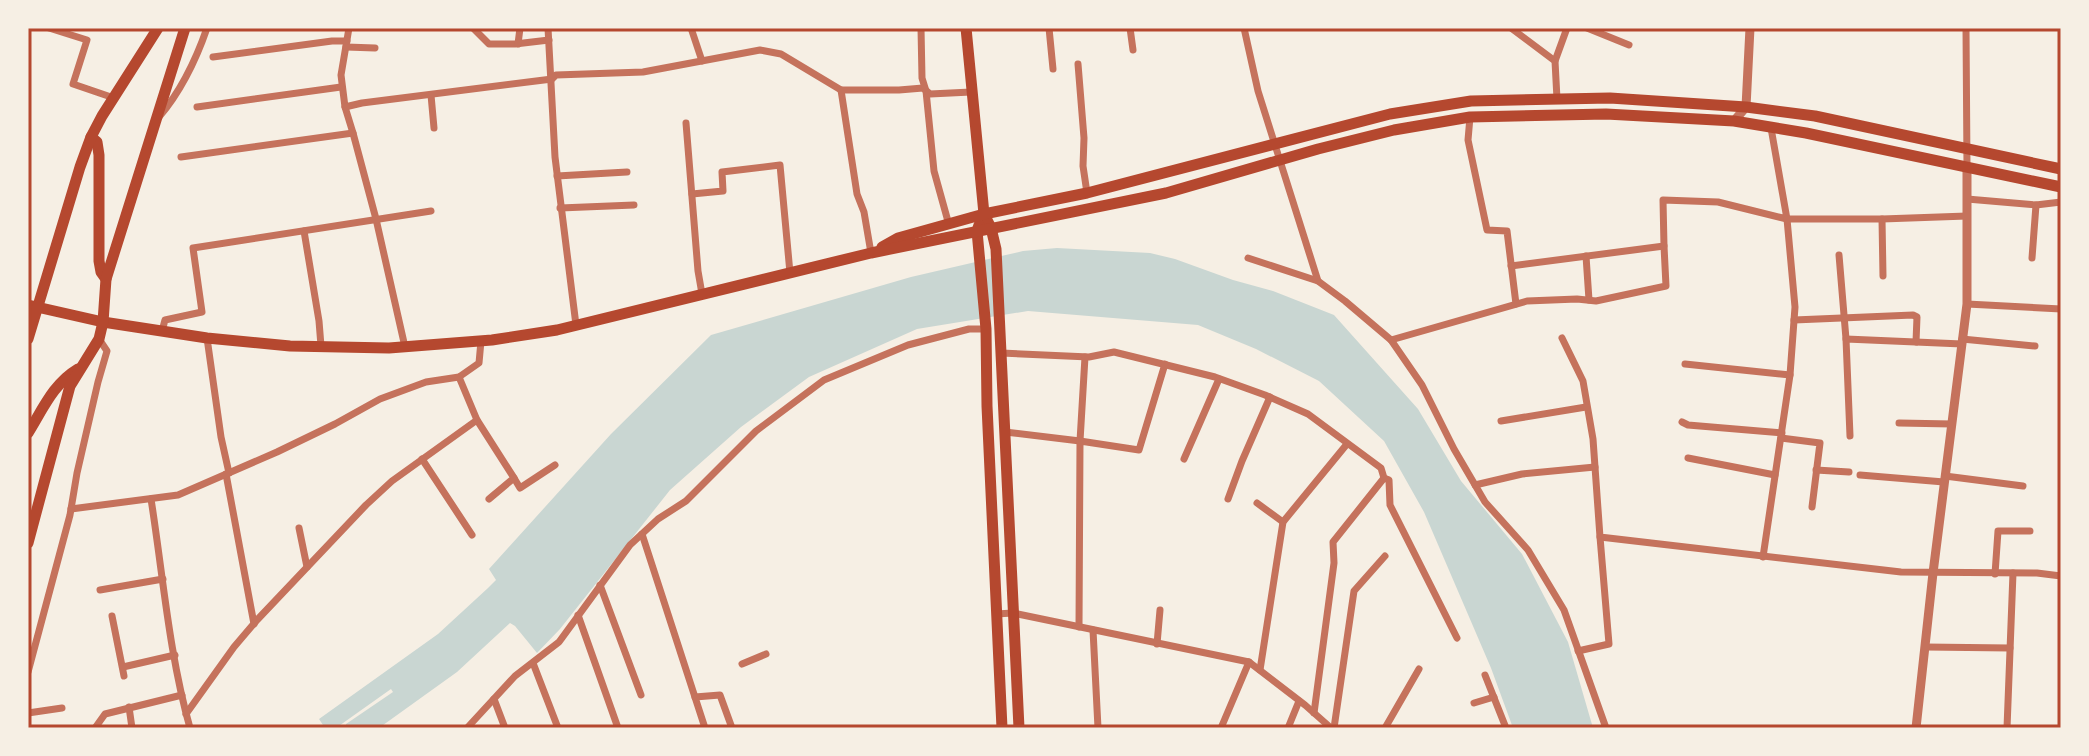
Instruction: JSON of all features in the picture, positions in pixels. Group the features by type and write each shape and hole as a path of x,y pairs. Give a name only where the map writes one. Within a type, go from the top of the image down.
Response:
{"main road":[{"path":"28,339 91,137 158,28"},
{"path":"28,543 70,386 99,339 106,279 185,28"},
{"path":"966,28 984,214 996,249 1019,728"},
{"path":"871,253 898,238 984,214 1087,193 1345,125 1471,101 1610,98 1746,107 1815,116 2061,169"},
{"path":"28,305 103,322 207,338 290,346 405,347 481,341 576,325 871,253 1166,193 1394,130 1470,117 1606,114 1734,121 1806,133 2061,187"},
{"path":"91,137 97,142 99,155 99,261 106,279"},
{"path":"984,214 977,231 986,325 1002,728"},
{"path":"28,433 55,388 80,367"}],"street":[{"path":"49,28 87,40 73,84 114,98"},
{"path":"154,124 173,100 207,28"},
{"path":"349,28 341,87 376,219 405,347"},
{"path":"473,28 489,44 549,40"},
{"path":"518,44 520,28"},
{"path":"548,28 560,208 576,325"},
{"path":"691,28 702,61"},
{"path":"921,28 922,78 934,171 949,225"},
{"path":"1049,28 1053,69"},
{"path":"1130,28 1133,50"},
{"path":"1244,28 1273,144 1318,281"},
{"path":"1511,28 1555,61"},
{"path":"1557,99 1555,61 1567,28"},
{"path":"1587,28 1629,45"},
{"path":"1734,121 1746,107 1750,28"},
{"path":"1916,728 1967,304 1966,28"},
{"path":"213,57 332,41 375,48"},
{"path":"345,107 552,79 556,75 643,72 760,50 781,54 841,90 923,88 930,94 971,92"},
{"path":"1078,64 1087,193"},
{"path":"197,107 341,87"},
{"path":"841,90 857,194 864,212 871,253"},
{"path":"431,95 434,128"},
{"path":"1470,117 1468,140 1487,230 1507,231 1516,304"},
{"path":"686,123 702,294"},
{"path":"1763,557 1790,375 1795,307 1787,219 1771,128"},
{"path":"181,157 353,133"},
{"path":"692,194 723,191 722,172 780,165 790,273"},
{"path":"557,176 627,172"},
{"path":"1967,199 2036,205 2061,202"},
{"path":"1391,340 1527,301 1596,301 1666,286 1663,200 1718,202 1787,219 1967,216"},
{"path":"560,208 634,205"},
{"path":"2032,258 2036,205"},
{"path":"162,331 165,320 202,312 193,248 431,211"},
{"path":"1882,219 1883,276"},
{"path":"304,231 321,346"},
{"path":"1511,266 1664,246"},
{"path":"1839,255 1850,436"},
{"path":"1586,256 1589,300"},
{"path":"1248,258 1318,281 1391,340 1422,385 1485,502 1528,550 1564,610 1606,728"},
{"path":"1967,304 2061,309"},
{"path":"1794,320 1913,315 1917,317 1916,342"},
{"path":"467,728 515,676 559,642 630,545 658,519 686,501 756,431 824,380 908,345 986,325"},
{"path":"207,338 254,624"},
{"path":"1562,338 1583,381 1593,439 1609,644 1578,651"},
{"path":"28,672 71,509 80,458 107,351 99,339"},
{"path":"1846,339 2035,346"},
{"path":"71,509 178,495 335,424 380,399 426,382 459,377 479,363 481,341"},
{"path":"1001,353 1085,357 1114,352 1219,379 1308,414 1381,468 1384,478 1389,480 1390,505 1457,638"},
{"path":"1079,627 1080,441 1085,357"},
{"path":"1005,432 1139,450 1165,364"},
{"path":"1685,364 1790,375"},
{"path":"459,377 477,420 520,488 555,465"},
{"path":"1184,459 1219,379"},
{"path":"1228,499 1270,397"},
{"path":"1501,421 1586,407"},
{"path":"186,714 234,647 366,505 392,481 477,420"},
{"path":"1682,422 1820,443 1812,507"},
{"path":"1899,423 1952,424"},
{"path":"1260,670 1283,522 1347,444"},
{"path":"1688,458 1775,475"},
{"path":"422,459 472,535"},
{"path":"1475,485 1522,474 1595,467"},
{"path":"1816,470 1849,472"},
{"path":"1860,475 2023,486"},
{"path":"489,499 514,478"},
{"path":"1314,713 1334,563 1333,542 1384,478"},
{"path":"151,499 175,655 190,728"},
{"path":"1257,503 1283,522"},
{"path":"299,528 307,567"},
{"path":"1995,574 1998,531 2030,531"},
{"path":"642,534 705,728"},
{"path":"1600,537 1901,572 2061,576"},
{"path":"1332,728 1354,591 1385,556"},
{"path":"2007,728 2013,573"},
{"path":"100,590 163,579"},
{"path":"600,585 641,695"},
{"path":"1157,644 1160,610"},
{"path":"996,614 1013,613 1249,662 1332,728"},
{"path":"578,615 618,728"},
{"path":"112,616 124,676"},
{"path":"1093,630 1098,728"},
{"path":"1925,647 2010,648"},
{"path":"742,664 766,654"},
{"path":"123,667 175,655"},
{"path":"1221,728 1249,662"},
{"path":"533,663 558,728"},
{"path":"1385,728 1419,669"},
{"path":"1485,675 1506,728"},
{"path":"95,728 105,714 182,695"},
{"path":"695,697 720,695 732,728"},
{"path":"1474,703 1494,697"},
{"path":"494,699 505,728"},
{"path":"1288,728 1299,701"},
{"path":"129,707 132,728"},
{"path":"28,713 62,708"}],"shaded area":[{"path":"1057,248 1150,253 1175,259 1334,315 1418,409 1461,481 1522,554 1568,642 1593,728 1513,728 1491,668 1424,512 1384,441 1319,381 1256,349 1198,325 1028,311 917,329 809,377 741,427 670,490 560,629 537,653 510,623 457,672 379,728 346,728 346,724 393,692 391,689 336,728 325,728 319,719 438,634 488,588 496,580 489,569 611,434 711,335 911,277 1023,251"}]}
